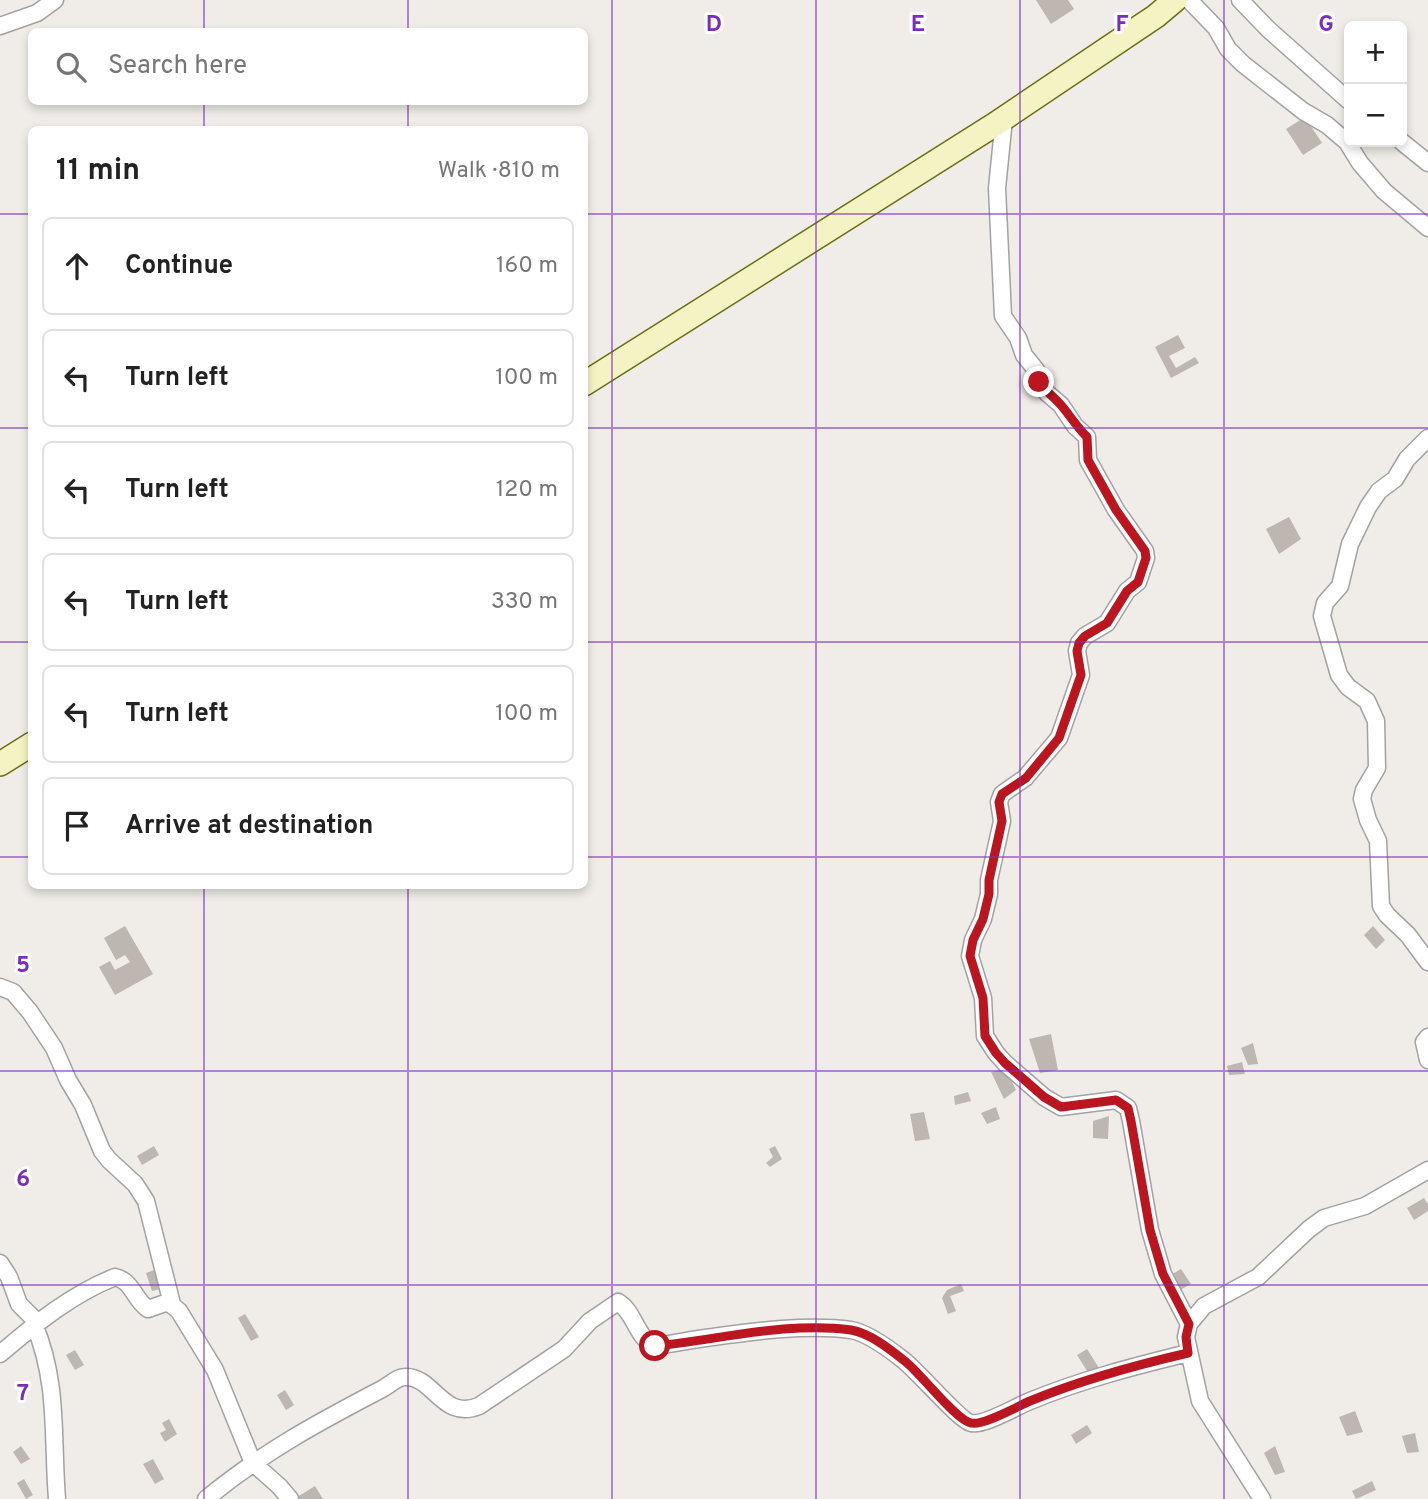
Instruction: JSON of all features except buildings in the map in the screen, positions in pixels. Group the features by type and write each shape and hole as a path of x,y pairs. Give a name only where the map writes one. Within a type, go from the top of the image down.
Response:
{"main road":[{"path":"588,381 1004,119 1156,16 1175,0"},
{"path":"0,765 28,747"}],"street":[{"path":"0,26 37,13 55,0"},
{"path":"1189,0 1216,28 1242,64 1347,142 1360,163 1384,191 1428,228"},
{"path":"1240,0 1268,29 1344,97"},
{"path":"1004,119 997,188 1003,316 1018,338 1026,358 1036,370 1039,382 1087,437 1088,460 1116,510 1145,551 1146,558 1138,582 1127,591 1107,623 1085,636 1079,643 1077,651 1081,675 1059,738 1026,778 1002,794 999,802 1002,821 998,846 989,880 987,903 973,940 971,962 983,998 985,1036 1005,1063 1044,1097 1061,1107 1116,1100 1128,1108 1150,1230 1163,1274 1189,1324"},
{"path":"1407,146 1428,163"},
{"path":"1428,438 1368,507 1350,544 1340,586 1325,603 1322,615 1339,675 1348,687 1367,701 1376,721 1377,768 1364,790 1362,799 1378,841 1381,906 1428,962"},
{"path":"0,987 13,992 30,1012 58,1056 102,1151 135,1184 146,1201 172,1304 192,1330 215,1370 253,1463 290,1499"},
{"path":"1428,1037 1424,1042 1428,1060"},
{"path":"1262,1499 1199,1401 1188,1353 1186,1337 1189,1324 1203,1306 1258,1277 1308,1229 1324,1218 1365,1206 1428,1170"},
{"path":"0,1263 19,1304 36,1323 43,1349 54,1405 57,1499"},
{"path":"0,1354 36,1323 115,1277 123,1279 148,1309 164,1303 172,1304"},
{"path":"206,1499 295,1435 400,1377 415,1378 457,1409 468,1410 479,1406 564,1349 590,1321 618,1302 633,1317 648,1343 655,1346 715,1336 796,1329 852,1330 898,1356 917,1371 960,1418 972,1424 1039,1397 1146,1363 1188,1353"}],"route":[{"path":"655,1346 715,1336 796,1329 852,1330 898,1356 917,1371 960,1418 972,1424 1039,1397 1146,1363 1188,1353 1186,1337 1189,1324 1163,1274 1150,1230 1128,1108 1116,1100 1061,1107 1044,1097 1005,1063 985,1036 983,998 970,956 989,894 989,880 1002,821 999,802 1002,794 1026,778 1059,738 1081,675 1077,651 1079,643 1085,636 1107,623 1127,591 1138,582 1146,558 1145,551 1116,510 1088,460 1087,437 1039,382"}]}
